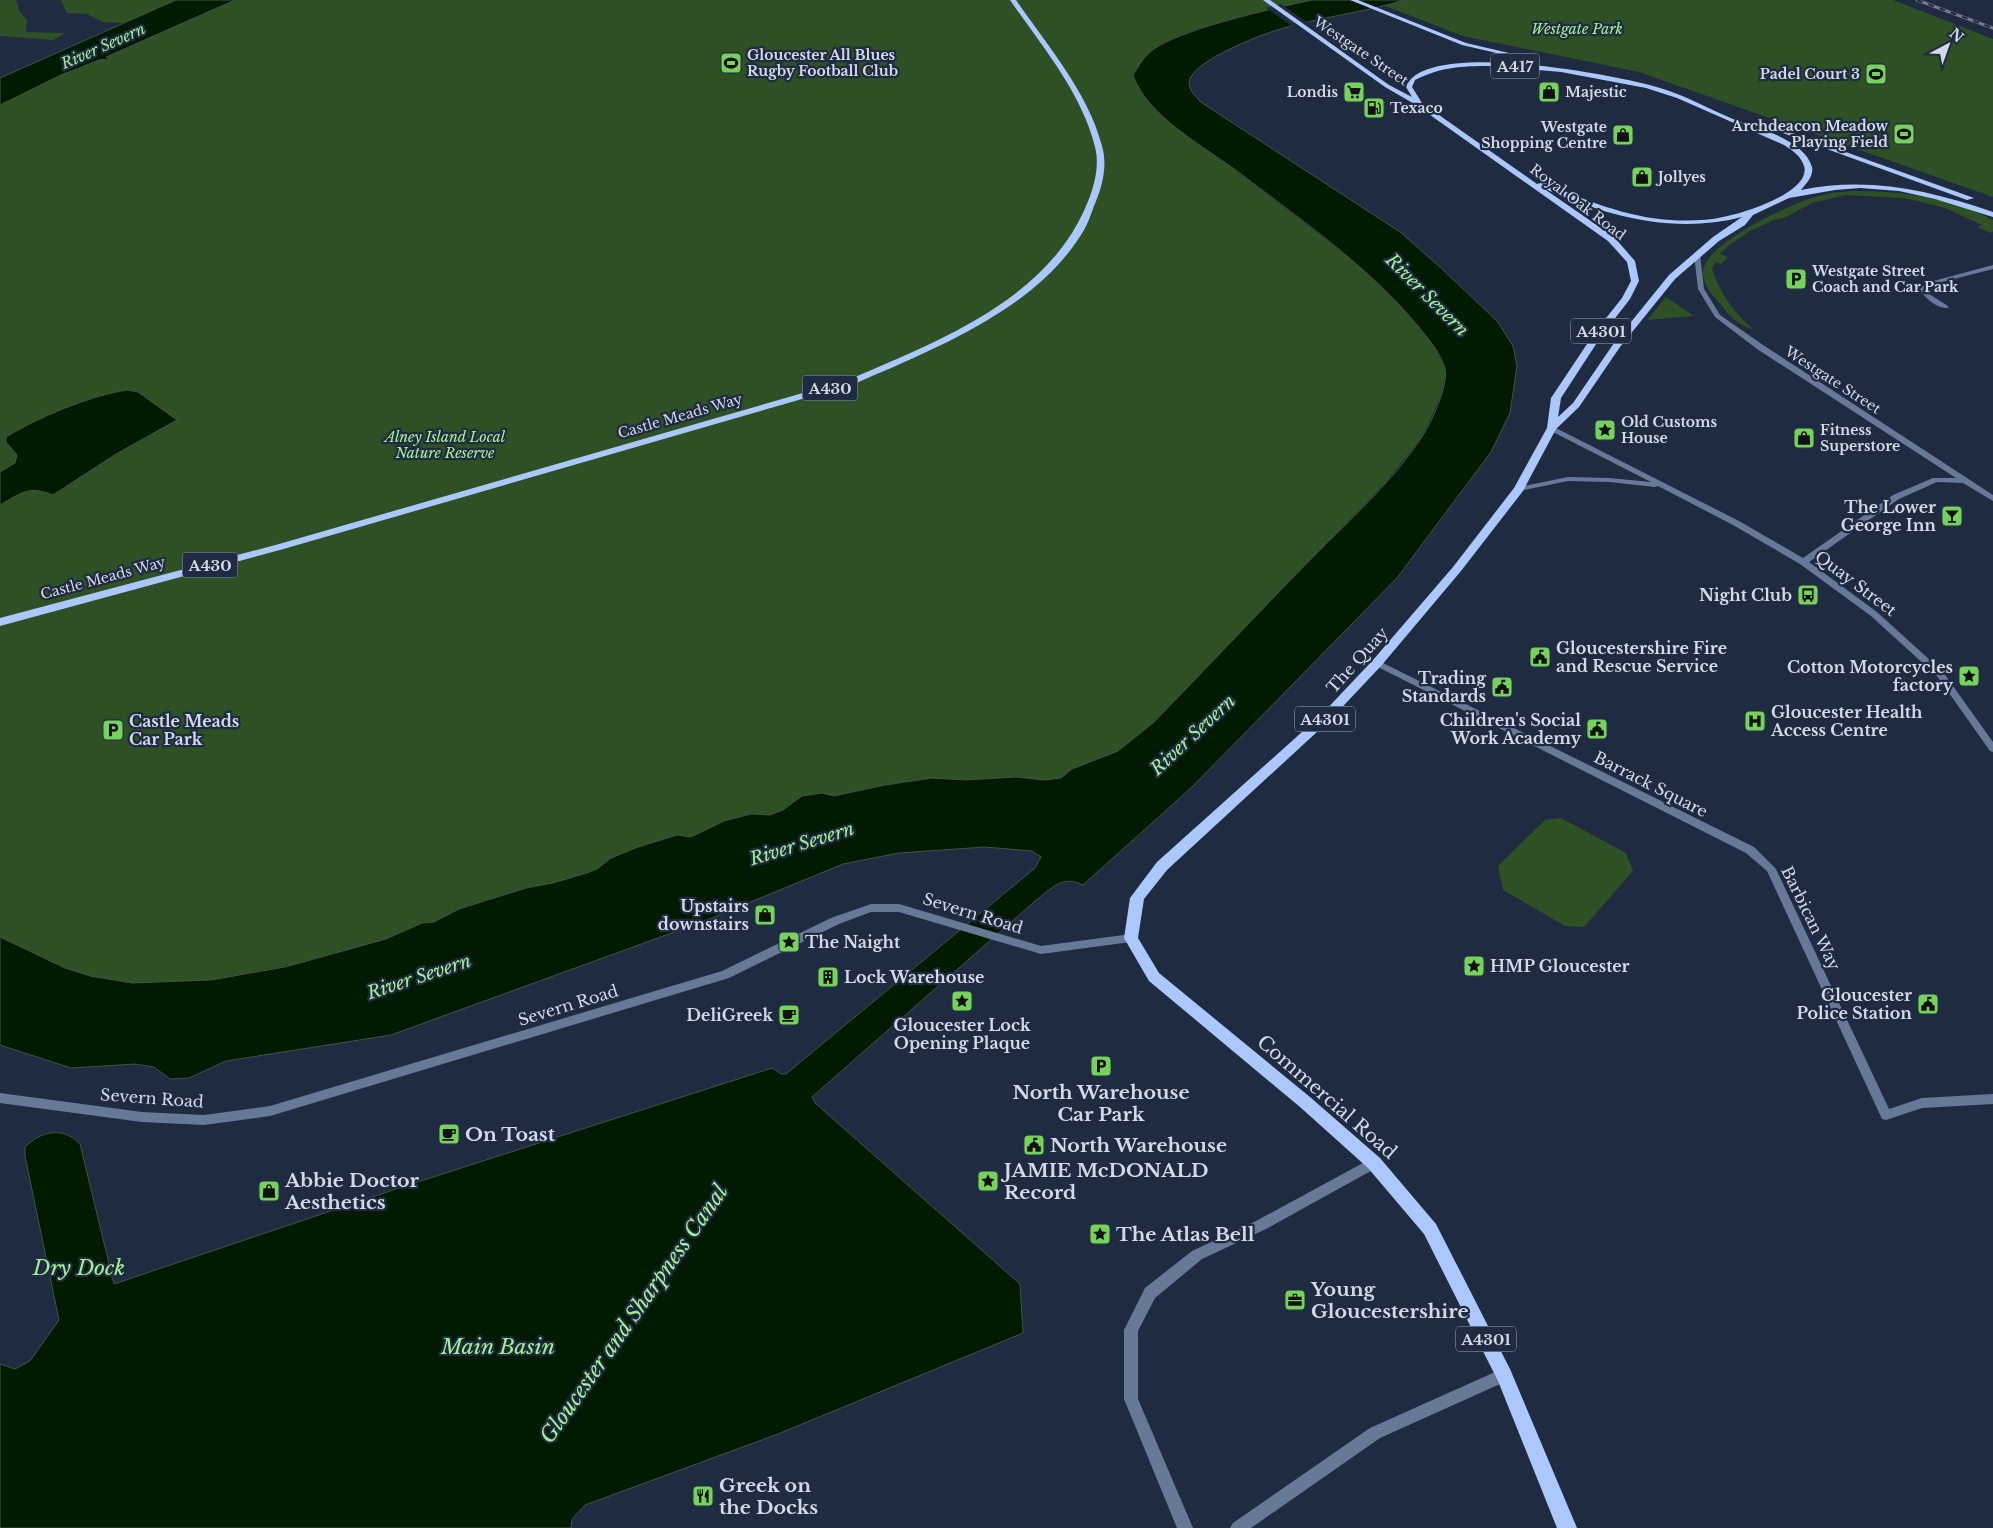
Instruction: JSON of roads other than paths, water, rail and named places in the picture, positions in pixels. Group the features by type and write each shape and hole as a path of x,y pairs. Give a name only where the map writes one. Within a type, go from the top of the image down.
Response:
{"main road":[{"name":"Castle Meads Way","path":"0,622 283,546 851,382 925,350 959,333 997,310 1048,269 1070,244 1085,220 1092,204 1102,168 1095,133 1079,102 1014,0"},
{"name":"Westgate Street","path":"1266,0 1387,86 1419,104"},
{"name":"A417","path":"1353,0 1480,49 1610,73 1682,98 1777,138 1795,150 1806,161 1808,171 1803,182 1792,194"},
{"name":"A417","path":"1519,173 1419,104 1409,88 1412,79 1431,69 1456,65 1502,65 1550,69 1648,86"},
{"name":"A417","path":"1682,98 1732,112 1993,206"},
{"name":"Royal Oak Road","path":"1519,173 1589,204 1645,220 1690,224 1712,222 1750,213 1792,194"},
{"name":"Royal Oak Road","path":"1519,173 1566,209 1611,239 1631,261"},
{"name":"A417","path":"1792,194 1840,187 1885,187 1936,196 1993,215"},
{"name":"The Quay","path":"1131,938 1137,898 1162,866 1326,718 1377,663 1457,569 1519,489 1552,428 1576,405 1618,345 1672,277 1716,239 1742,223 1750,213"},
{"name":"The Quay","path":"1552,428 1556,398 1598,334 1626,299 1635,281 1631,261"},
{"name":"Commercial Road","path":"1131,938 1154,977 1305,1102 1374,1163 1430,1229 1504,1376 1567,1528"}],"street":[{"name":"Westgate Street","path":"1698,254 1701,289 1717,316 1760,347 1991,498"},
{"path":"1946,307 1926,295 1923,289 1928,284 1993,267"},
{"path":"1985,268 1993,275"},
{"name":"Quay Street","path":"1552,428 1736,523 1803,562 1874,614 1940,674 1993,749"},
{"name":"Quay Street","path":"1519,489 1568,479 1609,480 1664,486"},
{"path":"1803,562 1896,496 1936,480 1967,481"},
{"name":"Barrack Square","path":"1377,663 1750,850"},
{"name":"Barbican Way","path":"1750,850 1771,869 1886,1115 1922,1103 1993,1099"},
{"name":"Severn Road","path":"0,1098 142,1117 204,1120 270,1111 725,975 835,921 871,908 899,908 946,920 1041,950 1131,938"},
{"path":"1184,1528 1131,1399 1131,1330 1150,1293 1197,1255 1261,1225 1374,1163"},
{"path":"1238,1528 1376,1434 1504,1376"}],"water":[{"name":"River Severn","path":"176,0 235,0 106,57 111,59 99,60 61,75 0,105 0,78"},
{"name":"Main Basin","path":"1312,0 1404,0 1293,26 1268,33 1241,44 1211,59 1200,67 1192,76 1189,84 1191,90 1202,103 1400,232 1497,321 1513,346 1517,366 1510,413 1491,452 1397,578 1192,787 1083,885 1069,881 1051,888 812,1097 815,1103 1020,1284 1023,1333 778,1434 585,1505 572,1519 571,1528 0,1528 0,1364 15,1369 30,1361 59,1320 25,1156 25,1147 38,1137 45,1134 59,1133 73,1138 80,1144 114,1284 396,1189 772,1068 781,1074 786,1074 1035,868 1041,857 1032,851 985,847 899,853 843,864 702,922 391,1035 226,1061 189,1078 170,1079 154,1067 135,1064 71,1068 0,1045 0,937 65,968 90,976 132,983 211,980 285,967 386,939 422,923 434,922 459,909 526,888 553,883 587,873 597,869 611,858 638,847 677,835 691,837 724,821 751,814 770,815 783,810 802,796 822,793 834,796 885,785 932,778 966,780 1016,777 1045,780 1061,778 1072,769 1118,751 1153,723 1383,486 1422,437 1442,394 1446,376 1441,358 1419,327 1379,284 1312,227 1164,118 1140,90 1133,75 1149,53 1161,44 1180,36 1226,21"},
{"path":"127,390 138,392 177,420 116,454 53,495 38,491 25,492 0,505 0,472 15,463 17,455 6,442 6,437 33,422 65,408 97,397"}],"waterway":[{"path":"790,1094 852,1040"}],"railway":[{"path":"1917,0 1993,28"}],"place":[{"name":"Gloucester All Blues Rugby Football Club","path":"731,63"},
{"name":"Padel Court 3","path":"1876,74"},
{"name":"Londis","path":"1354,92"},
{"name":"Majestic","path":"1549,92"},
{"name":"Texaco","path":"1374,108"},
{"name":"Archdeacon Meadow Playing Field","path":"1904,134"},
{"name":"Westgate Shopping Centre","path":"1623,135"},
{"name":"Jollyes","path":"1642,177"},
{"name":"Westgate Street Coach and Car Park","path":"1796,279"},
{"name":"Old Customs House","path":"1605,430"},
{"name":"Fitness Superstore","path":"1804,438"},
{"name":"The Lower George Inn","path":"1952,516"},
{"name":"Night Club","path":"1808,595"},
{"name":"Gloucestershire Fire and Rescue Service","path":"1540,657"},
{"name":"Cotton Motorcycles factory","path":"1969,676"},
{"name":"Trading Standards","path":"1502,687"},
{"name":"Gloucester Health Access Centre","path":"1755,721"},
{"name":"Children's Social Work Academy","path":"1597,729"},
{"name":"Castle Meads Car Park","path":"113,730"},
{"name":"Upstairs downstairs","path":"765,915"},
{"name":"The Naight","path":"789,942"},
{"name":"HMP Gloucester","path":"1474,966"},
{"name":"Lock Warehouse","path":"828,977"},
{"name":"Gloucester Lock Opening Plaque","path":"962,1001"},
{"name":"Gloucester Police Station","path":"1928,1004"},
{"name":"DeliGreek","path":"789,1015"},
{"name":"North Warehouse Car Park","path":"1101,1066"},
{"name":"On Toast","path":"449,1134"},
{"name":"North Warehouse","path":"1034,1145"},
{"name":"JAMIE McDONALD Record","path":"988,1181"},
{"name":"Abbie Doctor Aesthetics","path":"269,1191"},
{"name":"The Atlas Bell","path":"1100,1234"},
{"name":"Young Gloucestershire","path":"1295,1300"},
{"name":"Greek on the Docks","path":"703,1496"}],"park label":[{"name":"Westgate Park","path":"1577,29"},
{"name":"Alney Island Local Nature Reserve","path":"445,446"}],"water label":[{"name":"Dry Dock","path":"79,1268"},
{"name":"Gloucester and Sharpness Canal","path":"634,1314"}]}
